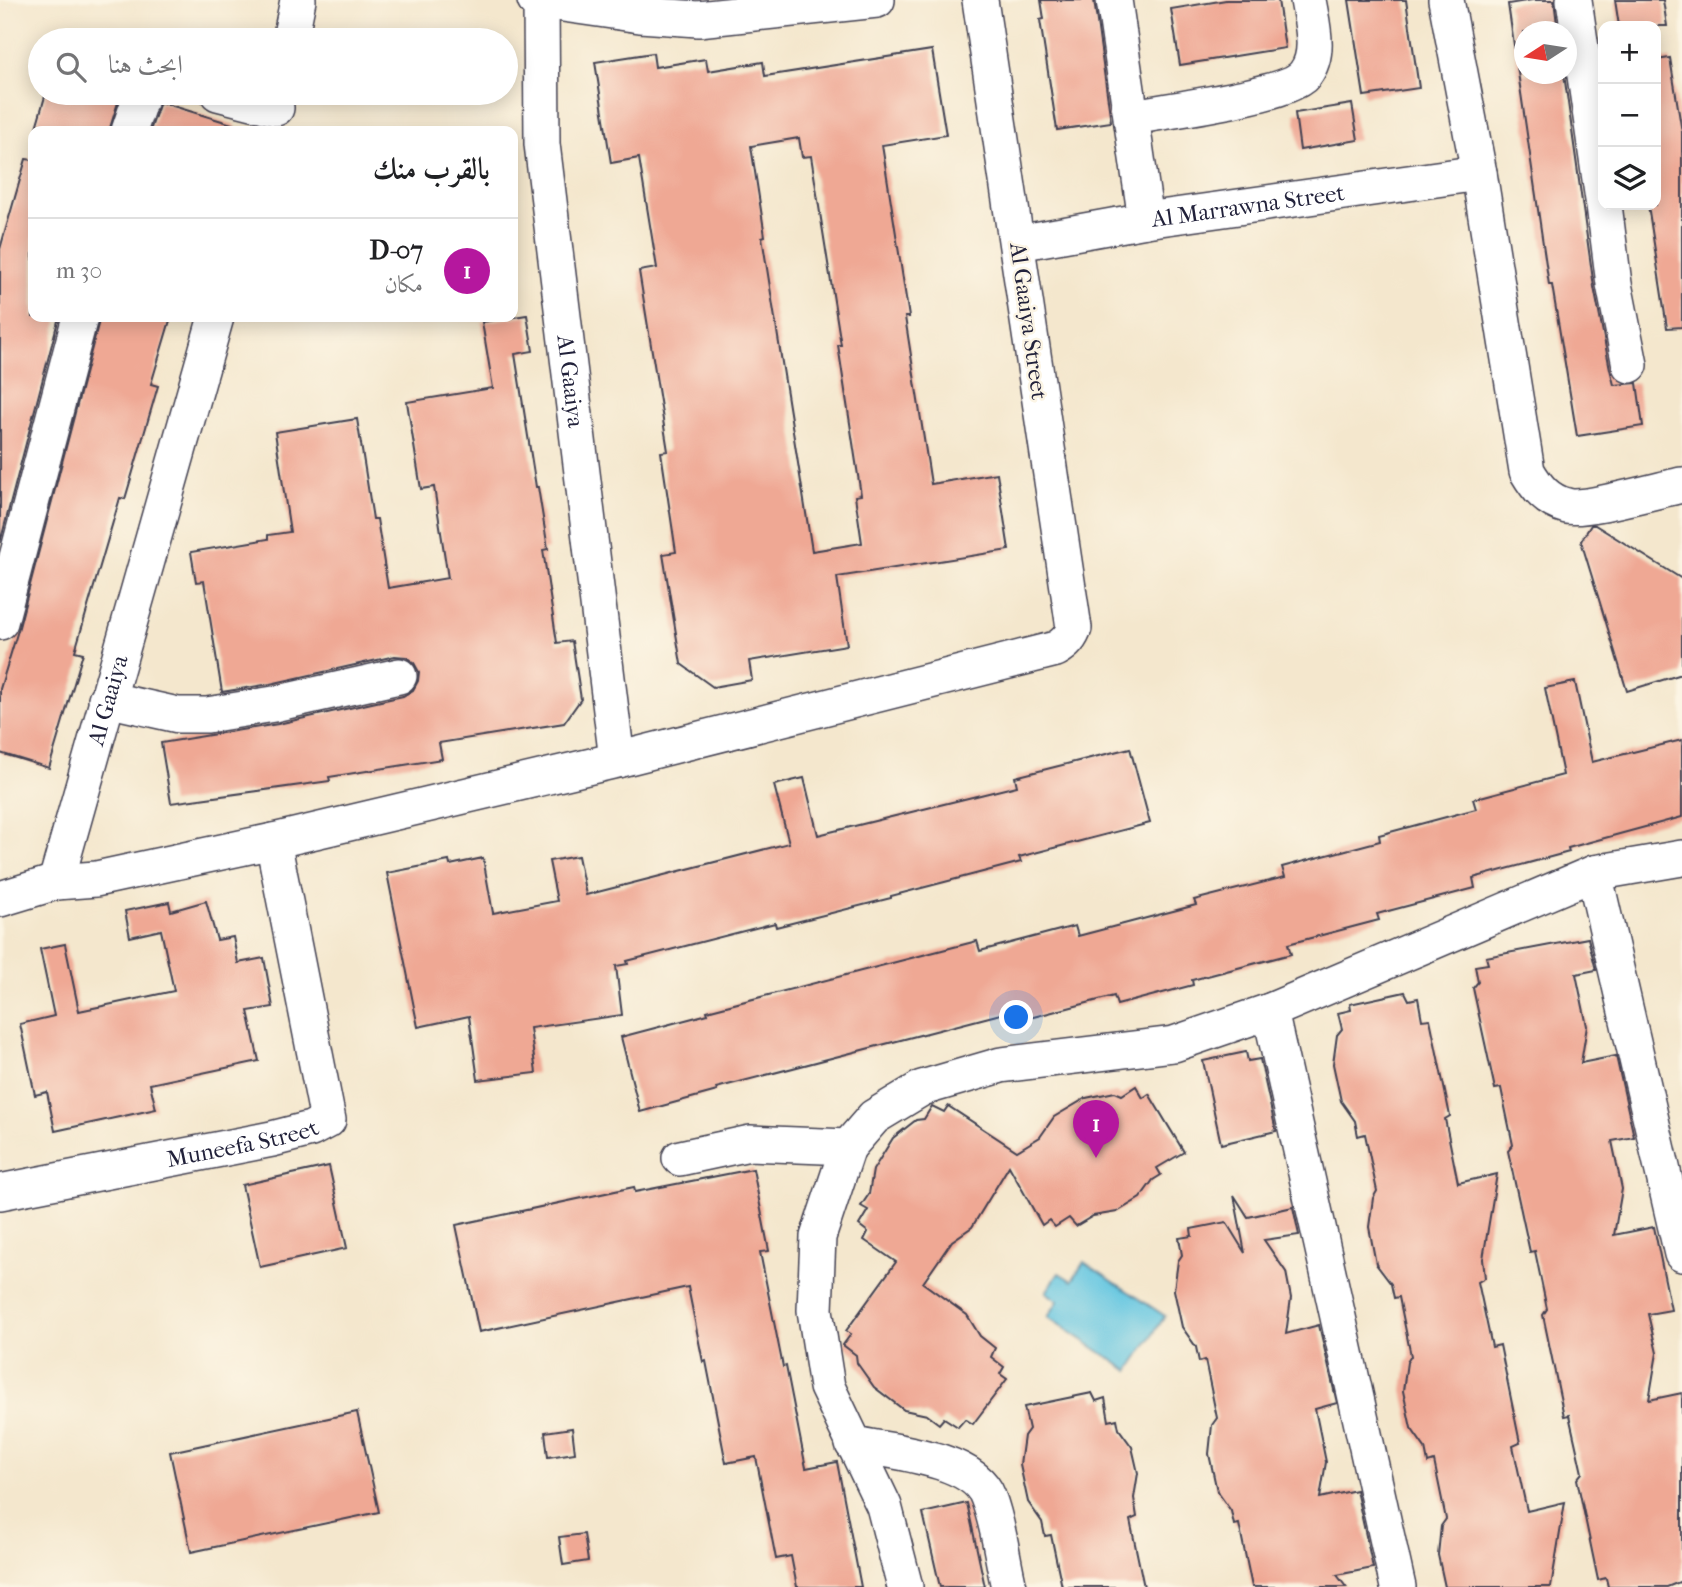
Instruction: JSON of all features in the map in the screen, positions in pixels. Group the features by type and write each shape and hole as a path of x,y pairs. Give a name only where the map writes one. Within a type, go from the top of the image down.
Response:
{"street":[{"path":"292,28 298,0"},
{"path":"538,1 664,18 698,19 877,0"},
{"name":"Al Gaaiya Street","path":"617,760 1056,649 1067,641 1074,628 980,0"},
{"path":"1114,0 1146,220"},
{"path":"1132,117 1269,92 1298,80 1305,74 1315,47 1308,0"},
{"path":"1446,0 1479,173 1527,471 1537,487 1550,499 1570,508 1682,485"},
{"path":"1574,0 1598,162"},
{"name":"Al Gaaiya","path":"538,1 542,144 617,760"},
{"path":"131,126 138,105"},
{"path":"256,105 275,111"},
{"name":"Al Marrawna Street","path":"1018,243 1146,220 1479,173"},
{"path":"1605,210 1614,284 1630,365"},
{"path":"0,622 79,322"},
{"name":"Al Gaaiya","path":"56,882 215,322"},
{"path":"106,699 178,715 207,715 274,704 399,676"},
{"path":"0,899 56,882 96,879 273,841 617,760"},
{"name":"Muneefa Street","path":"0,1192 272,1139 312,1129 328,1120 273,841"},
{"path":"905,1587 884,1506 827,1387 815,1310 818,1237 848,1147 874,1116 922,1088 1001,1065 1174,1044 1270,1011 1594,873 1682,858"},
{"path":"1594,873 1677,1206 1682,1254"},
{"path":"1270,1011 1398,1587"},
{"path":"680,1158 750,1143 848,1147"},
{"path":"853,1444 948,1463 967,1473 988,1495 1009,1587"}],"water":[{"path":"1084,1262 1165,1316 1129,1371 1048,1317 1058,1301 1046,1292 1059,1273 1072,1281"}],"building":[{"path":"1041,0 1094,0 1111,122 1057,130 1040,20 1044,19"},
{"path":"1226,0 1278,0 1285,48 1180,65 1171,9"},
{"path":"1349,0 1406,0 1419,88 1364,96"},
{"path":"1554,0 1557,21 1514,21 1514,45 1508,4"},
{"path":"1615,0 1663,0 1667,26 1661,26 1661,21 1618,21"},
{"path":"932,50 946,135 882,145 909,317 905,317 931,484 997,473 1009,550 837,577 847,645 749,661 752,680 713,687 681,664 663,554 676,552 661,452 668,451 639,271 657,268 639,158 611,163 595,62 653,53 655,67 706,59 708,71 763,62 765,76","holes":["799,138 802,157 811,156 841,345 838,345 861,495 855,496 862,543 812,551 762,237 765,236 751,146"]},
{"path":"1670,58 1682,132 1682,327 1667,328 1649,210 1661,210 1661,59"},
{"path":"1520,84 1565,84 1594,287 1610,369 1614,385 1637,383 1643,426 1577,436 1552,285 1549,285"},
{"path":"1352,104 1358,140 1300,150 1295,113"},
{"path":"43,105 117,105 111,126 36,126"},
{"path":"159,105 170,105 235,125 235,126 152,126"},
{"path":"28,159 28,322 58,322 0,543 0,249"},
{"path":"527,315 533,351 515,354 548,549 543,550 557,643 572,641 581,699 564,723 439,743 442,759 329,777 330,781 171,803 161,743 278,724 403,696 413,690 419,672 414,663 406,657 395,656 222,692 204,581 196,582 191,552 268,539 268,535 290,532 275,432 357,419 373,519 377,519 388,588 448,578 434,487 421,489 407,402 493,388 482,322 518,322 518,316"},
{"path":"99,322 170,322 151,384 158,386 125,499 120,498 75,651 83,653 49,768 0,753 0,689 19,627"},
{"path":"1591,525 1682,579 1682,674 1627,691 1581,541"},
{"path":"1575,682 1592,762 1682,740 1682,817 1568,848 1569,852 1473,878 1475,888 1377,914 1379,920 1288,944 1291,954 1192,980 1193,985 1117,1005 1114,996 1018,1021 1016,1010 716,1088 717,1091 640,1112 621,1037 708,1014 707,1011 977,941 980,951 1075,926 1078,936 1196,905 1194,900 1285,877 1282,867 1380,841 1379,835 1476,809 1473,799 1563,775 1545,688"},
{"path":"1130,748 1150,823 1019,857 1021,862 891,898 776,927 775,923 627,961 628,964 616,966 622,1015 530,1028 536,1073 478,1080 469,1016 418,1027 387,873 449,861 450,865 483,858 493,913 557,901 549,861 578,856 586,895 789,843 774,785 804,778 818,835 1017,786 1015,777"},
{"path":"206,901 217,940 233,937 238,963 264,958 273,1007 248,1011 259,1061 150,1084 156,1109 55,1131 47,1092 35,1095 20,1024 54,1016 40,949 65,944 79,1011 174,991 161,930 130,937 125,911 169,902 171,911"},
{"path":"1588,938 1596,970 1576,974 1587,1026 1581,1063 1616,1056 1634,1137 1612,1141 1622,1189 1614,1235 1654,1227 1671,1310 1648,1314 1657,1353 1649,1400 1682,1393 1682,1581 1667,1587 1608,1587 1606,1578 1598,1580 1577,1479 1582,1473 1569,1415 1564,1416 1543,1315 1547,1309 1535,1251 1530,1252 1508,1151 1513,1145 1501,1088 1495,1089 1473,988 1478,982 1475,966 1488,964 1486,957"},
{"path":"1405,992 1409,1000 1418,998 1422,1020 1430,1019 1450,1116 1445,1119 1458,1183 1497,1174 1483,1259 1485,1278 1478,1282 1492,1347 1500,1345 1520,1443 1513,1446 1527,1511 1565,1502 1551,1587 1445,1587 1438,1555 1441,1526 1446,1519 1434,1461 1428,1463 1425,1448 1411,1428 1403,1391 1407,1362 1411,1356 1399,1297 1394,1298 1391,1284 1376,1264 1369,1227 1373,1198 1377,1191 1365,1134 1358,1136 1355,1121 1341,1101 1333,1064 1337,1035 1342,1029 1338,1013 1351,1010 1350,1004"},
{"path":"1246,1052 1248,1061 1260,1059 1276,1131 1221,1144 1203,1061"},
{"path":"1136,1086 1143,1098 1149,1094 1184,1152 1157,1168 1161,1175 1153,1180 1140,1198 1117,1212 1093,1216 1076,1226 1069,1218 1055,1227 1049,1220 1042,1225 1009,1166 972,1227 952,1241 923,1283 967,1315 980,1336 995,1348 991,1357 1004,1367 1000,1374 1007,1379 973,1424 965,1419 958,1427 944,1418 939,1424 927,1415 904,1410 874,1387 857,1363 856,1355 843,1345 851,1334 846,1331 896,1262 864,1240 868,1232 859,1225 868,1210 861,1206 869,1194 873,1170 893,1138 916,1120 924,1119 932,1106 944,1112 948,1106 1017,1151 1040,1137 1054,1117 1086,1098 1115,1092 1122,1095"},
{"path":"329,1166 347,1248 260,1267 242,1185"},
{"path":"753,1169 769,1251 760,1252 806,1468 837,1462 861,1587 797,1587 791,1556 776,1559 756,1457 726,1463 688,1287 479,1332 456,1225 634,1187 635,1192"},
{"path":"1234,1195 1248,1217 1293,1207 1299,1235 1264,1240 1286,1272 1291,1298 1286,1334 1319,1325 1337,1403 1315,1409 1326,1462 1320,1498 1356,1490 1373,1568 1337,1575 1346,1587 1252,1587 1239,1524 1234,1525 1231,1511 1217,1491 1209,1454 1212,1425 1217,1418 1205,1360 1199,1362 1196,1347 1182,1327 1174,1290 1178,1261 1182,1255 1179,1238 1192,1236 1191,1229 1226,1222 1245,1253"},
{"path":"1092,1393 1096,1401 1105,1398 1109,1421 1117,1419 1119,1429 1132,1447 1138,1473 1134,1498 1137,1517 1130,1520 1144,1587 1062,1587 1051,1535 1045,1536 1042,1522 1028,1502 1020,1465 1024,1436 1029,1429 1024,1407"},
{"path":"357,1412 379,1512 191,1552 170,1452"},
{"path":"572,1428 575,1453 548,1457 545,1432"},
{"path":"967,1503 985,1587 940,1587 923,1513"},
{"path":"584,1534 588,1561 563,1565 559,1537"}],"place":[{"name":"D-07","path":"1096,1158"}]}
